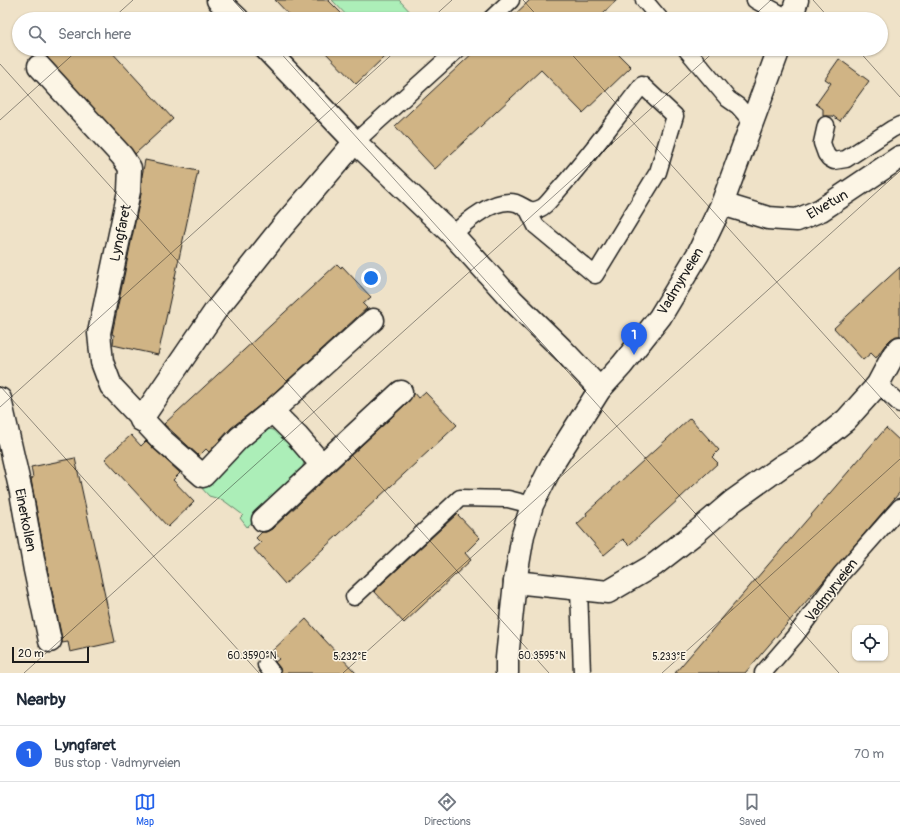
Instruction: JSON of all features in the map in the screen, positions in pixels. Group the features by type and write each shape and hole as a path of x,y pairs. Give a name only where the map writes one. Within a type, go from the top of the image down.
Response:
{"street":[{"path":"218,0 231,12"},
{"path":"793,12 797,0"},
{"path":"273,56 355,142 453,235 512,300 600,389"},
{"name":"Vadmyrveien","path":"507,673 506,658 515,582 523,535 532,505 552,465 600,389 622,365 660,317 698,254 722,204 776,56"},
{"name":"Lyngfaret","path":"39,66 122,156 130,168 129,191 99,333 102,362 111,386 162,440 203,476 238,438 272,411 373,320"},
{"path":"142,420 216,310 283,226 355,142"},
{"name":"Elvetun","path":"722,204 768,218 798,220 821,210 900,157"},
{"path":"515,582 608,592 654,565 733,501 782,466 809,450 846,420 878,384 894,354 900,348"},
{"path":"264,520 401,392"},
{"name":"Einerkollen","path":"0,400 50,641"},
{"path":"272,411 297,436 322,465"}],"lane":[{"path":"498,12 511,0"},
{"path":"644,0 654,12"},
{"path":"755,0 777,12"},
{"path":"355,142 450,56"},
{"path":"692,56 728,99 738,106 752,122"},
{"path":"453,235 463,225 488,207 500,203 515,203 528,210 536,226 595,275 658,172 675,116 642,85 565,183 542,208 528,210"},
{"path":"826,125 822,143 826,154 834,161 846,159 900,125"},
{"path":"878,384 900,404"},
{"path":"354,597 460,498 508,499 532,505"},
{"name":"Vadmyrveien","path":"763,673 795,636 841,574 900,507"},
{"path":"579,589 582,673"}],"green space":[{"path":"332,0 399,0 410,12 343,12"},
{"path":"267,429 281,431 304,458 304,463 299,474 288,488 285,484 278,490 282,494 247,527 240,518 243,515 223,500 209,496 198,484 238,450"}],"building":[{"path":"275,0 328,0 340,12 286,12"},
{"path":"530,0 617,0 604,12 517,12"},
{"path":"115,56 173,119 135,154 47,57"},
{"path":"329,56 384,57 356,84"},
{"path":"470,56 620,56 631,67 583,113 541,70 435,169 395,126"},
{"path":"839,59 869,81 840,121 833,116 823,116 823,109 816,104 831,83 825,79"},
{"path":"145,160 198,171 158,355 113,345 114,335 112,334 141,194"},
{"path":"337,264 341,268 342,266 371,297 363,304 367,308 264,402 231,428 209,452 206,449 199,456 164,424"},
{"path":"900,267 900,336 896,336 891,339 876,358 871,353 863,360 834,328"},
{"path":"425,392 457,425 285,584 254,549 261,543 256,538 262,532 272,529 409,401 414,393 418,398"},
{"path":"690,418 719,450 712,457 718,463 629,545 623,539 604,555 577,524 587,515 586,513"},
{"path":"886,428 900,441 900,492 745,673 675,673"},
{"path":"131,435 141,446 146,441 180,473 173,480 194,502 168,527 105,459"},
{"path":"75,458 115,642 70,652 68,642 62,643 31,479 33,478 31,467"},
{"path":"457,514 480,538 465,553 471,560 404,623 374,591"},
{"path":"306,619 356,673 281,673 280,668 275,662 279,659 272,651"}],"place":[{"name":"Lyngfaret","path":"634,355"}]}
